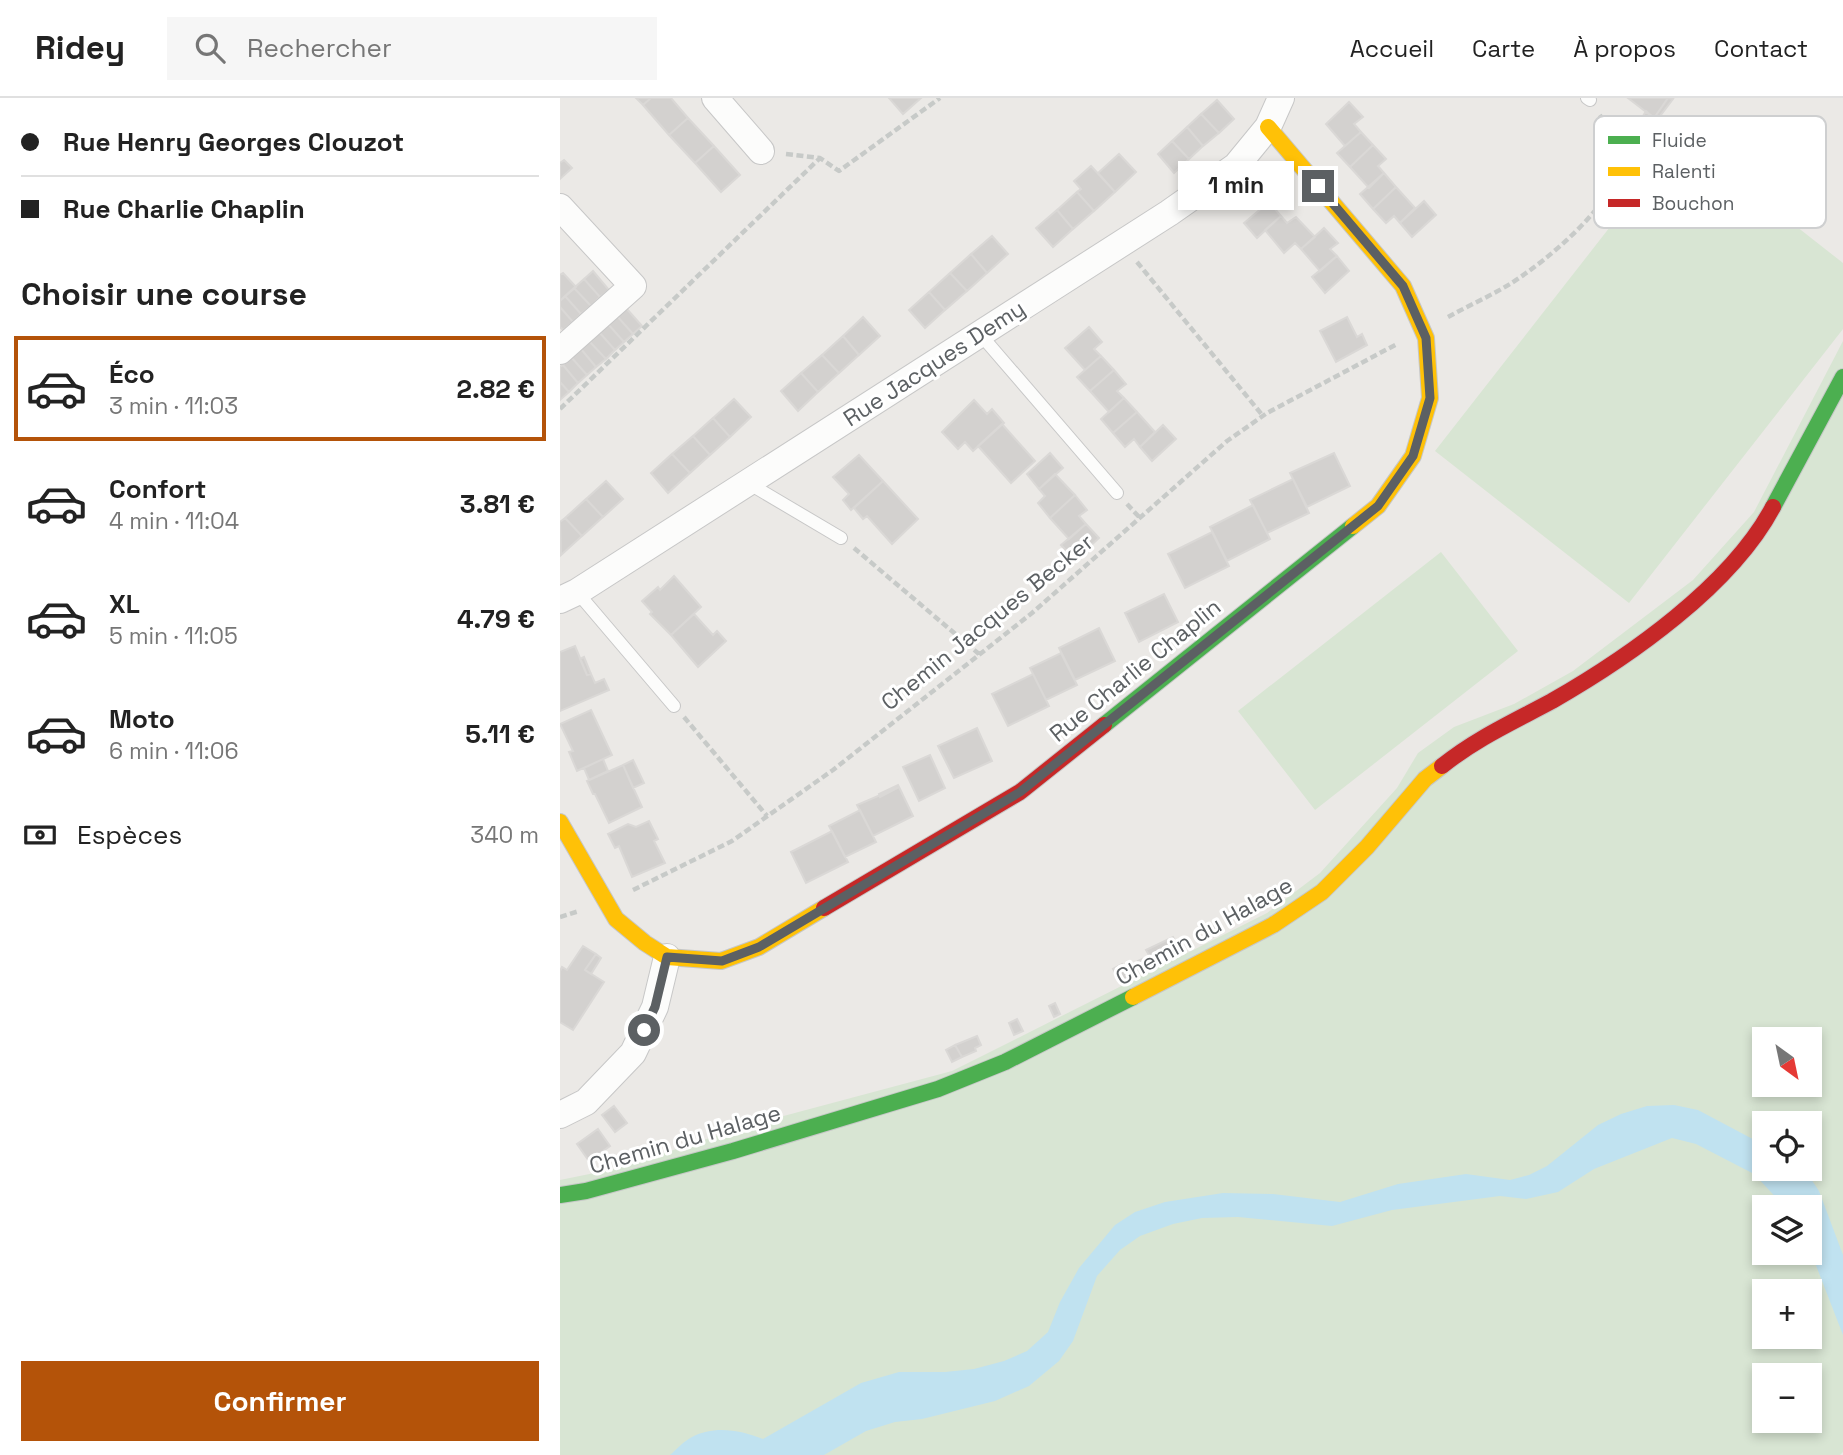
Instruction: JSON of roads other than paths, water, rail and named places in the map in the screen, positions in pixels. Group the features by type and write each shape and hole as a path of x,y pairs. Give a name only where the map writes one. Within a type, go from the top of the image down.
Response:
{"street":[{"path":"715,98 761,151"},
{"name":"Rue Jacques Demy","path":"568,596 1122,244 1236,166 1268,127 1281,98"},
{"name":"Rue Charlie Chaplin","path":"667,957 722,961 759,947 1020,792 1378,506 1413,456 1430,398 1426,338 1403,286 1268,127"},
{"path":"560,207 633,286 560,351"},
{"name":"Chemin du Halage","path":"560,1195 586,1191 733,1151 938,1089 1005,1062 1273,925 1322,892 1367,847 1425,779 1470,744 1616,662 1684,609 1737,559 1767,519 1843,377"},
{"path":"560,822 616,919 667,957 655,1007 633,1053 586,1102 560,1115"}],"lane":[{"path":"980,334 1117,494"},
{"path":"747,483 841,538"},
{"path":"568,596 674,706"}],"water":[{"path":"1674,1105 1698,1110 1752,1139 1752,1173 1696,1144 1672,1138 1594,1169 1558,1192 1526,1199 1500,1196 1392,1210 1332,1226 1238,1217 1202,1218 1173,1224 1140,1236 1120,1250 1097,1276 1073,1341 1059,1361 1029,1386 995,1401 922,1419 895,1422 866,1431 824,1455 670,1455 689,1439 709,1431 737,1431 763,1439 861,1383 899,1372 974,1369 1027,1351 1048,1332 1060,1302 1079,1268 1115,1225 1135,1212 1165,1202 1223,1193 1273,1194 1340,1202 1398,1184 1466,1174 1510,1180 1547,1166 1598,1125 1647,1106"},
{"path":"1761,1181 1812,1181 1820,1195 1774,1195"},
{"path":"1822,1199 1843,1255 1843,1335 1816,1265 1822,1265"}]}
